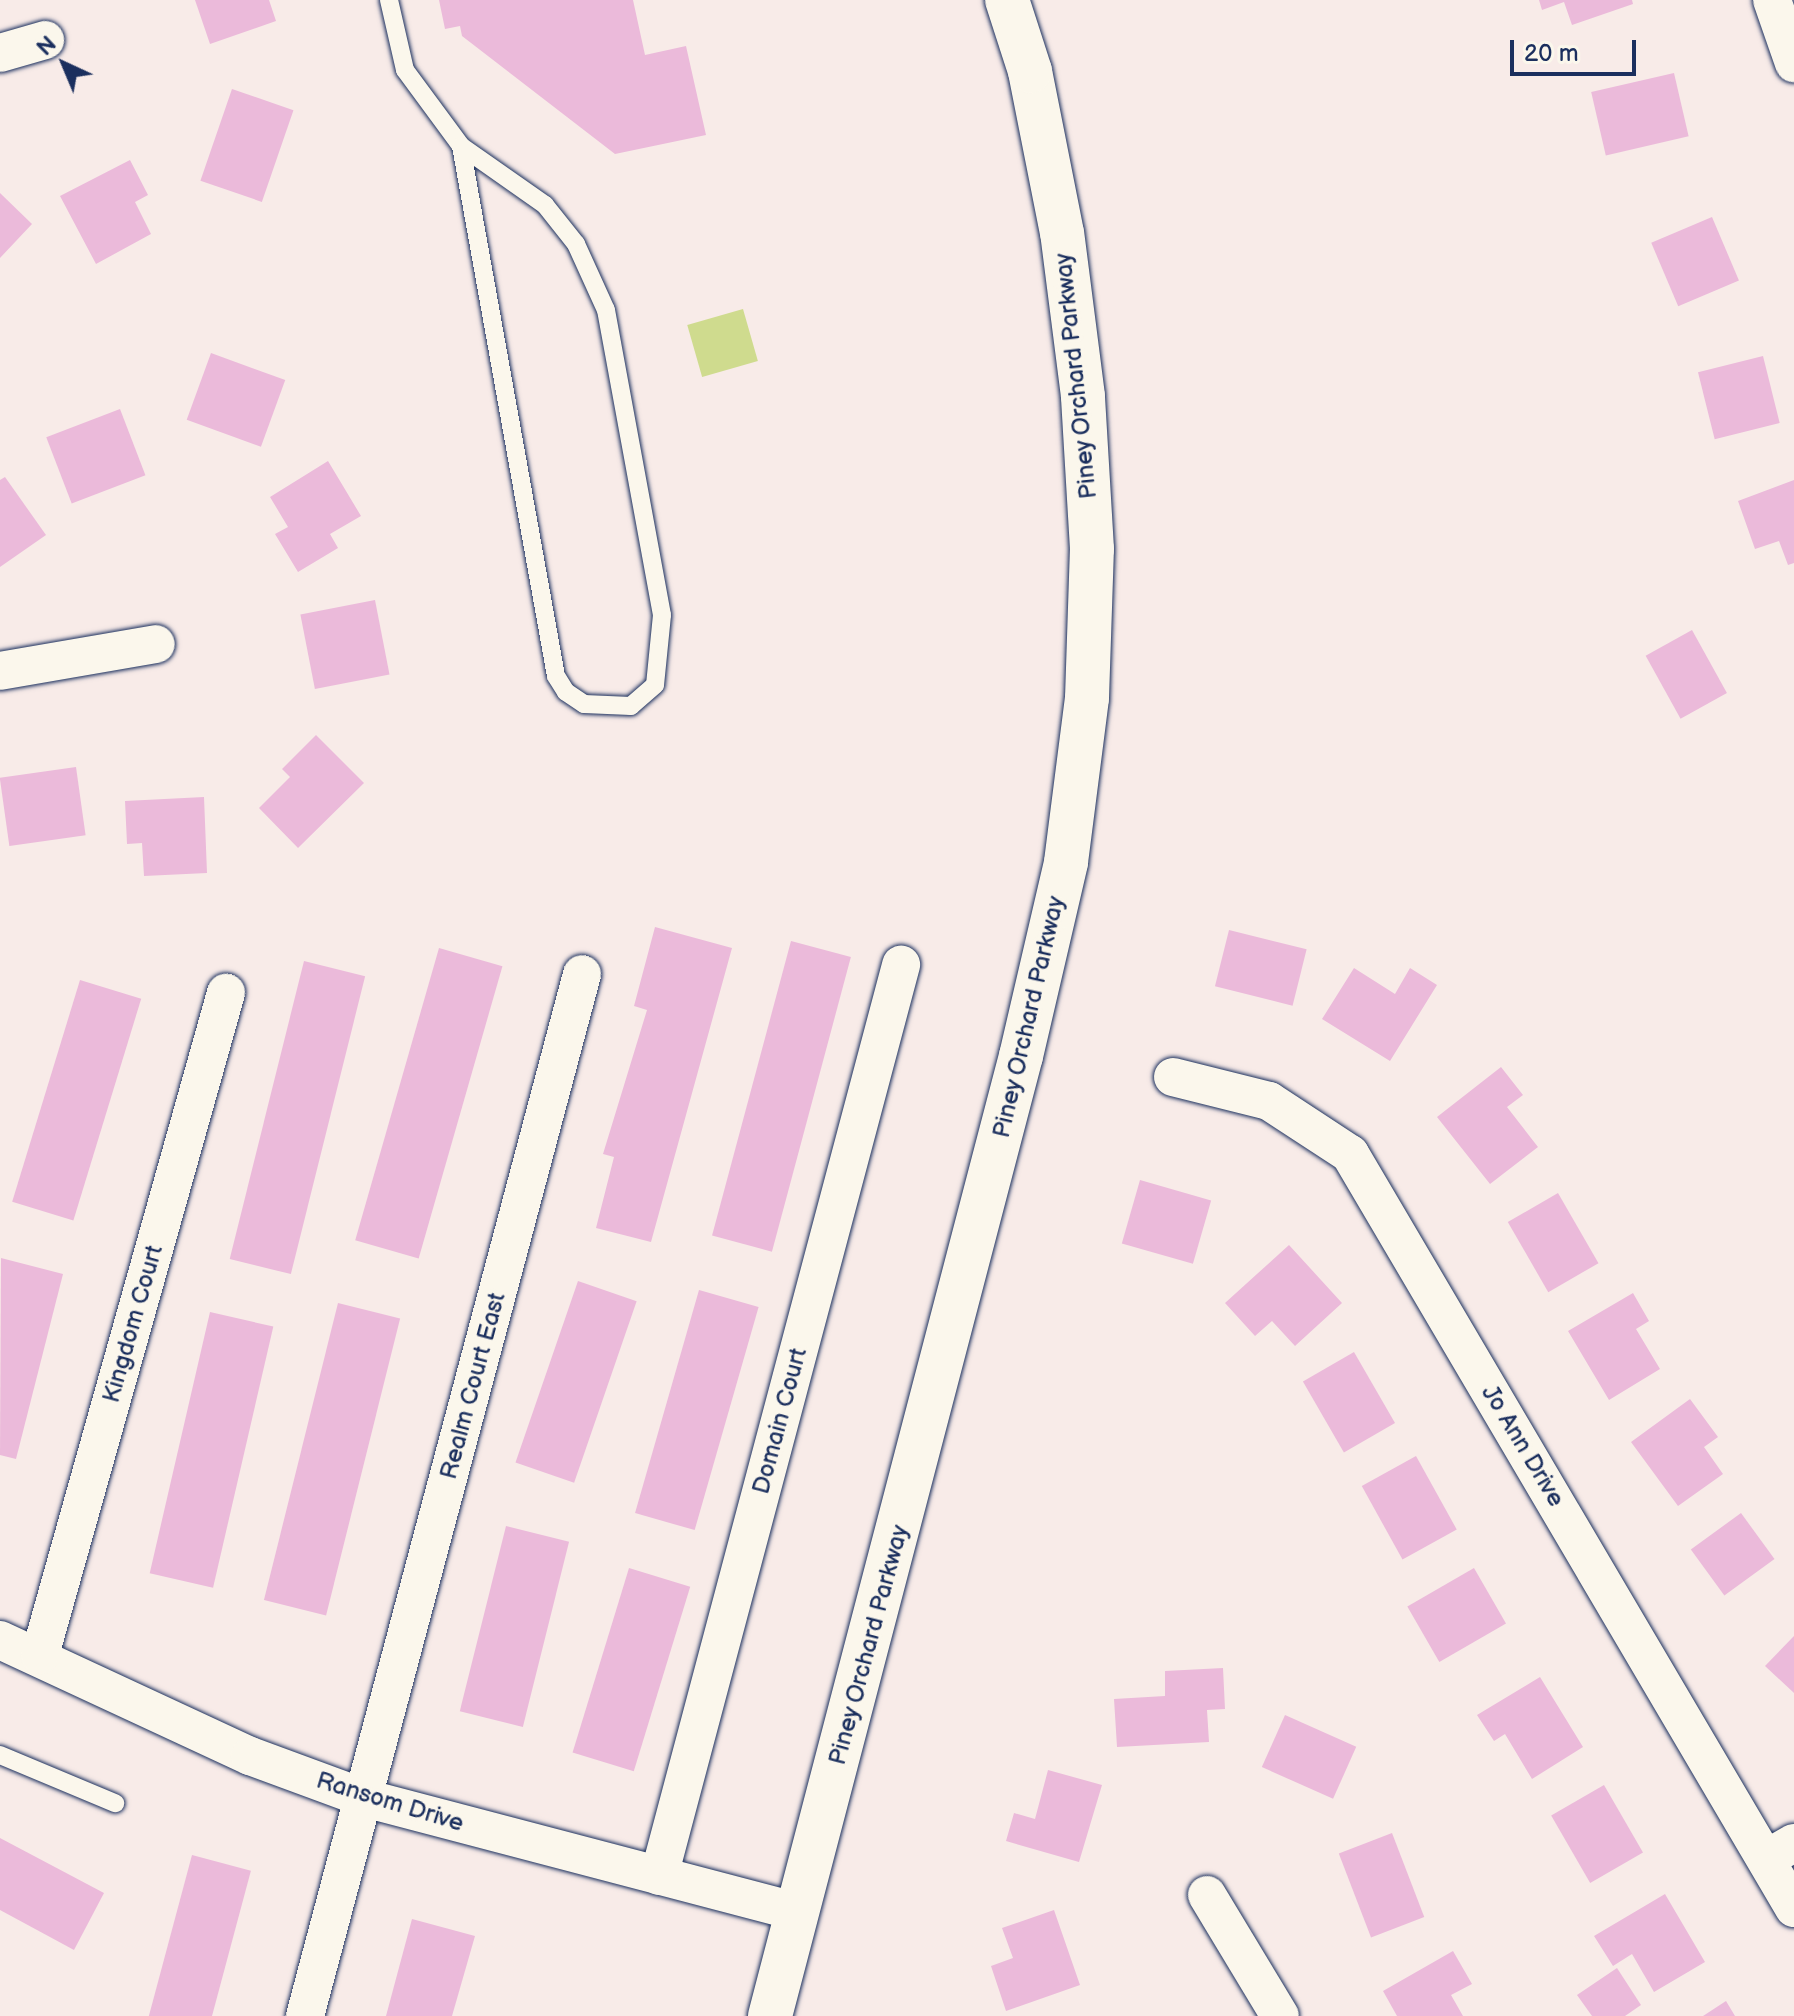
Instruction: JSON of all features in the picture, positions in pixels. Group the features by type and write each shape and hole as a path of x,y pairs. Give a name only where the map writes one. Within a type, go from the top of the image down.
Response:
{"main road":[{"name":"Piney Orchard Parkway","path":"770,2016 1021,1056 1066,862 1087,698 1092,549 1083,396 1059,219 1030,71 1007,0"}],"street":[{"path":"1772,0 1794,63"},
{"path":"0,53 45,40"},
{"path":"0,671 156,644"},
{"name":"Domain Court","path":"659,1876 901,965"},
{"name":"Realm Court East","path":"305,2016 582,974"},
{"name":"Kingdom Court","path":"40,1655 226,993"},
{"name":"Jo Ann Drive","path":"1173,1077 1269,1101 1350,1154 1780,1851 1794,1908"},
{"name":"Ransom Drive","path":"0,1640 40,1655 250,1756 364,1798 798,1912"},
{"path":"1207,1895 1280,2016"}],"lane":[{"path":"389,0 405,70 461,146 545,205 576,244 606,310 662,615 655,685 631,706 584,704 566,692 556,676 461,146"},
{"path":"0,1755 115,1803"}],"green space":[{"path":"743,309 758,361 702,377 687,325"}],"building":[{"path":"195,0 269,0 276,21 210,44"},
{"path":"439,0 633,0 645,55 686,46 706,135 615,154 462,36 460,26 445,29"},
{"path":"1539,0 1632,0 1633,4 1572,25 1564,2 1542,10"},
{"path":"1674,73 1689,136 1606,155 1591,92"},
{"path":"232,89 293,110 262,202 200,181"},
{"path":"130,160 148,195 135,202 151,234 96,264 60,196"},
{"path":"0,193 32,224 0,258"},
{"path":"1712,217 1739,281 1678,306 1651,243"},
{"path":"211,353 285,380 261,447 187,420"},
{"path":"1763,356 1780,423 1715,439 1698,372"},
{"path":"120,409 145,475 72,504 46,437"},
{"path":"328,461 361,516 330,534 338,548 298,572 275,534 288,527 270,497"},
{"path":"5,477 46,535 0,567 0,480"},
{"path":"1794,480 1794,563 1788,565 1779,541 1755,549 1738,501"},
{"path":"375,600 390,675 315,689 300,615"},
{"path":"1692,630 1727,693 1681,719 1646,656"},
{"path":"316,735 364,783 298,848 259,808 290,777 282,769"},
{"path":"76,767 86,835 9,846 0,778"},
{"path":"204,797 207,873 144,876 142,843 127,844 125,801"},
{"path":"655,927 732,948 651,1242 596,1228 614,1157 603,1154 647,1010 634,1006"},
{"path":"1229,930 1307,949 1293,1006 1215,986"},
{"path":"791,941 851,957 772,1252 712,1236"},
{"path":"439,948 502,966 419,1258 355,1240"},
{"path":"304,961 365,976 291,1274 230,1259"},
{"path":"1354,968 1395,994 1410,968 1437,985 1390,1061 1322,1019"},
{"path":"80,980 141,999 73,1221 12,1202"},
{"path":"1501,1067 1523,1095 1507,1107 1538,1147 1490,1184 1437,1117"},
{"path":"1140,1180 1211,1200 1193,1264 1122,1243"},
{"path":"1558,1193 1598,1263 1548,1292 1508,1222"},
{"path":"1289,1245 1342,1303 1295,1346 1272,1321 1255,1336 1225,1303"},
{"path":"1,1258 63,1274 16,1459 0,1455"},
{"path":"578,1281 637,1301 574,1483 515,1463"},
{"path":"699,1290 759,1307 695,1530 635,1513"},
{"path":"1633,1293 1649,1321 1636,1329 1660,1369 1609,1400 1568,1331"},
{"path":"338,1303 400,1318 326,1615 264,1600"},
{"path":"210,1312 273,1327 213,1588 150,1573"},
{"path":"1354,1352 1395,1423 1344,1453 1303,1382"},
{"path":"1690,1399 1718,1437 1704,1447 1723,1474 1678,1506 1631,1442"},
{"path":"1416,1456 1457,1529 1402,1560 1362,1486"},
{"path":"1741,1513 1775,1559 1724,1596 1691,1549"},
{"path":"506,1526 569,1542 523,1727 460,1711"},
{"path":"629,1568 690,1587 634,1771 573,1753"},
{"path":"1474,1568 1506,1623 1439,1662 1407,1606"},
{"path":"1794,1636 1794,1693 1765,1666"},
{"path":"1223,1668 1225,1709 1207,1710 1209,1742 1117,1747 1114,1699 1165,1696 1165,1671"},
{"path":"1540,1677 1583,1747 1532,1779 1505,1734 1494,1741 1477,1715"},
{"path":"1285,1715 1356,1747 1333,1799 1262,1767"},
{"path":"1048,1770 1102,1785 1079,1862 1006,1841 1014,1813 1035,1819"},
{"path":"1604,1785 1643,1853 1590,1883 1551,1816"},
{"path":"1392,1833 1424,1917 1371,1937 1339,1853"},
{"path":"0,1838 104,1893 74,1950 0,1910"},
{"path":"192,1855 251,1871 212,2016 149,2016"},
{"path":"1665,1894 1705,1962 1654,1992 1632,1954 1613,1966 1594,1936"},
{"path":"1054,1910 1080,1985 1006,2011 991,1966 1013,1958 1002,1928"},
{"path":"412,1919 475,1936 452,2016 386,2016"},
{"path":"1453,1951 1472,1984 1451,1995 1463,2016 1397,2016 1383,1991"},
{"path":"1617,1968 1641,2005 1625,2016 1592,2016 1577,1995"},
{"path":"1726,2001 1735,2016 1703,2016"}]}
